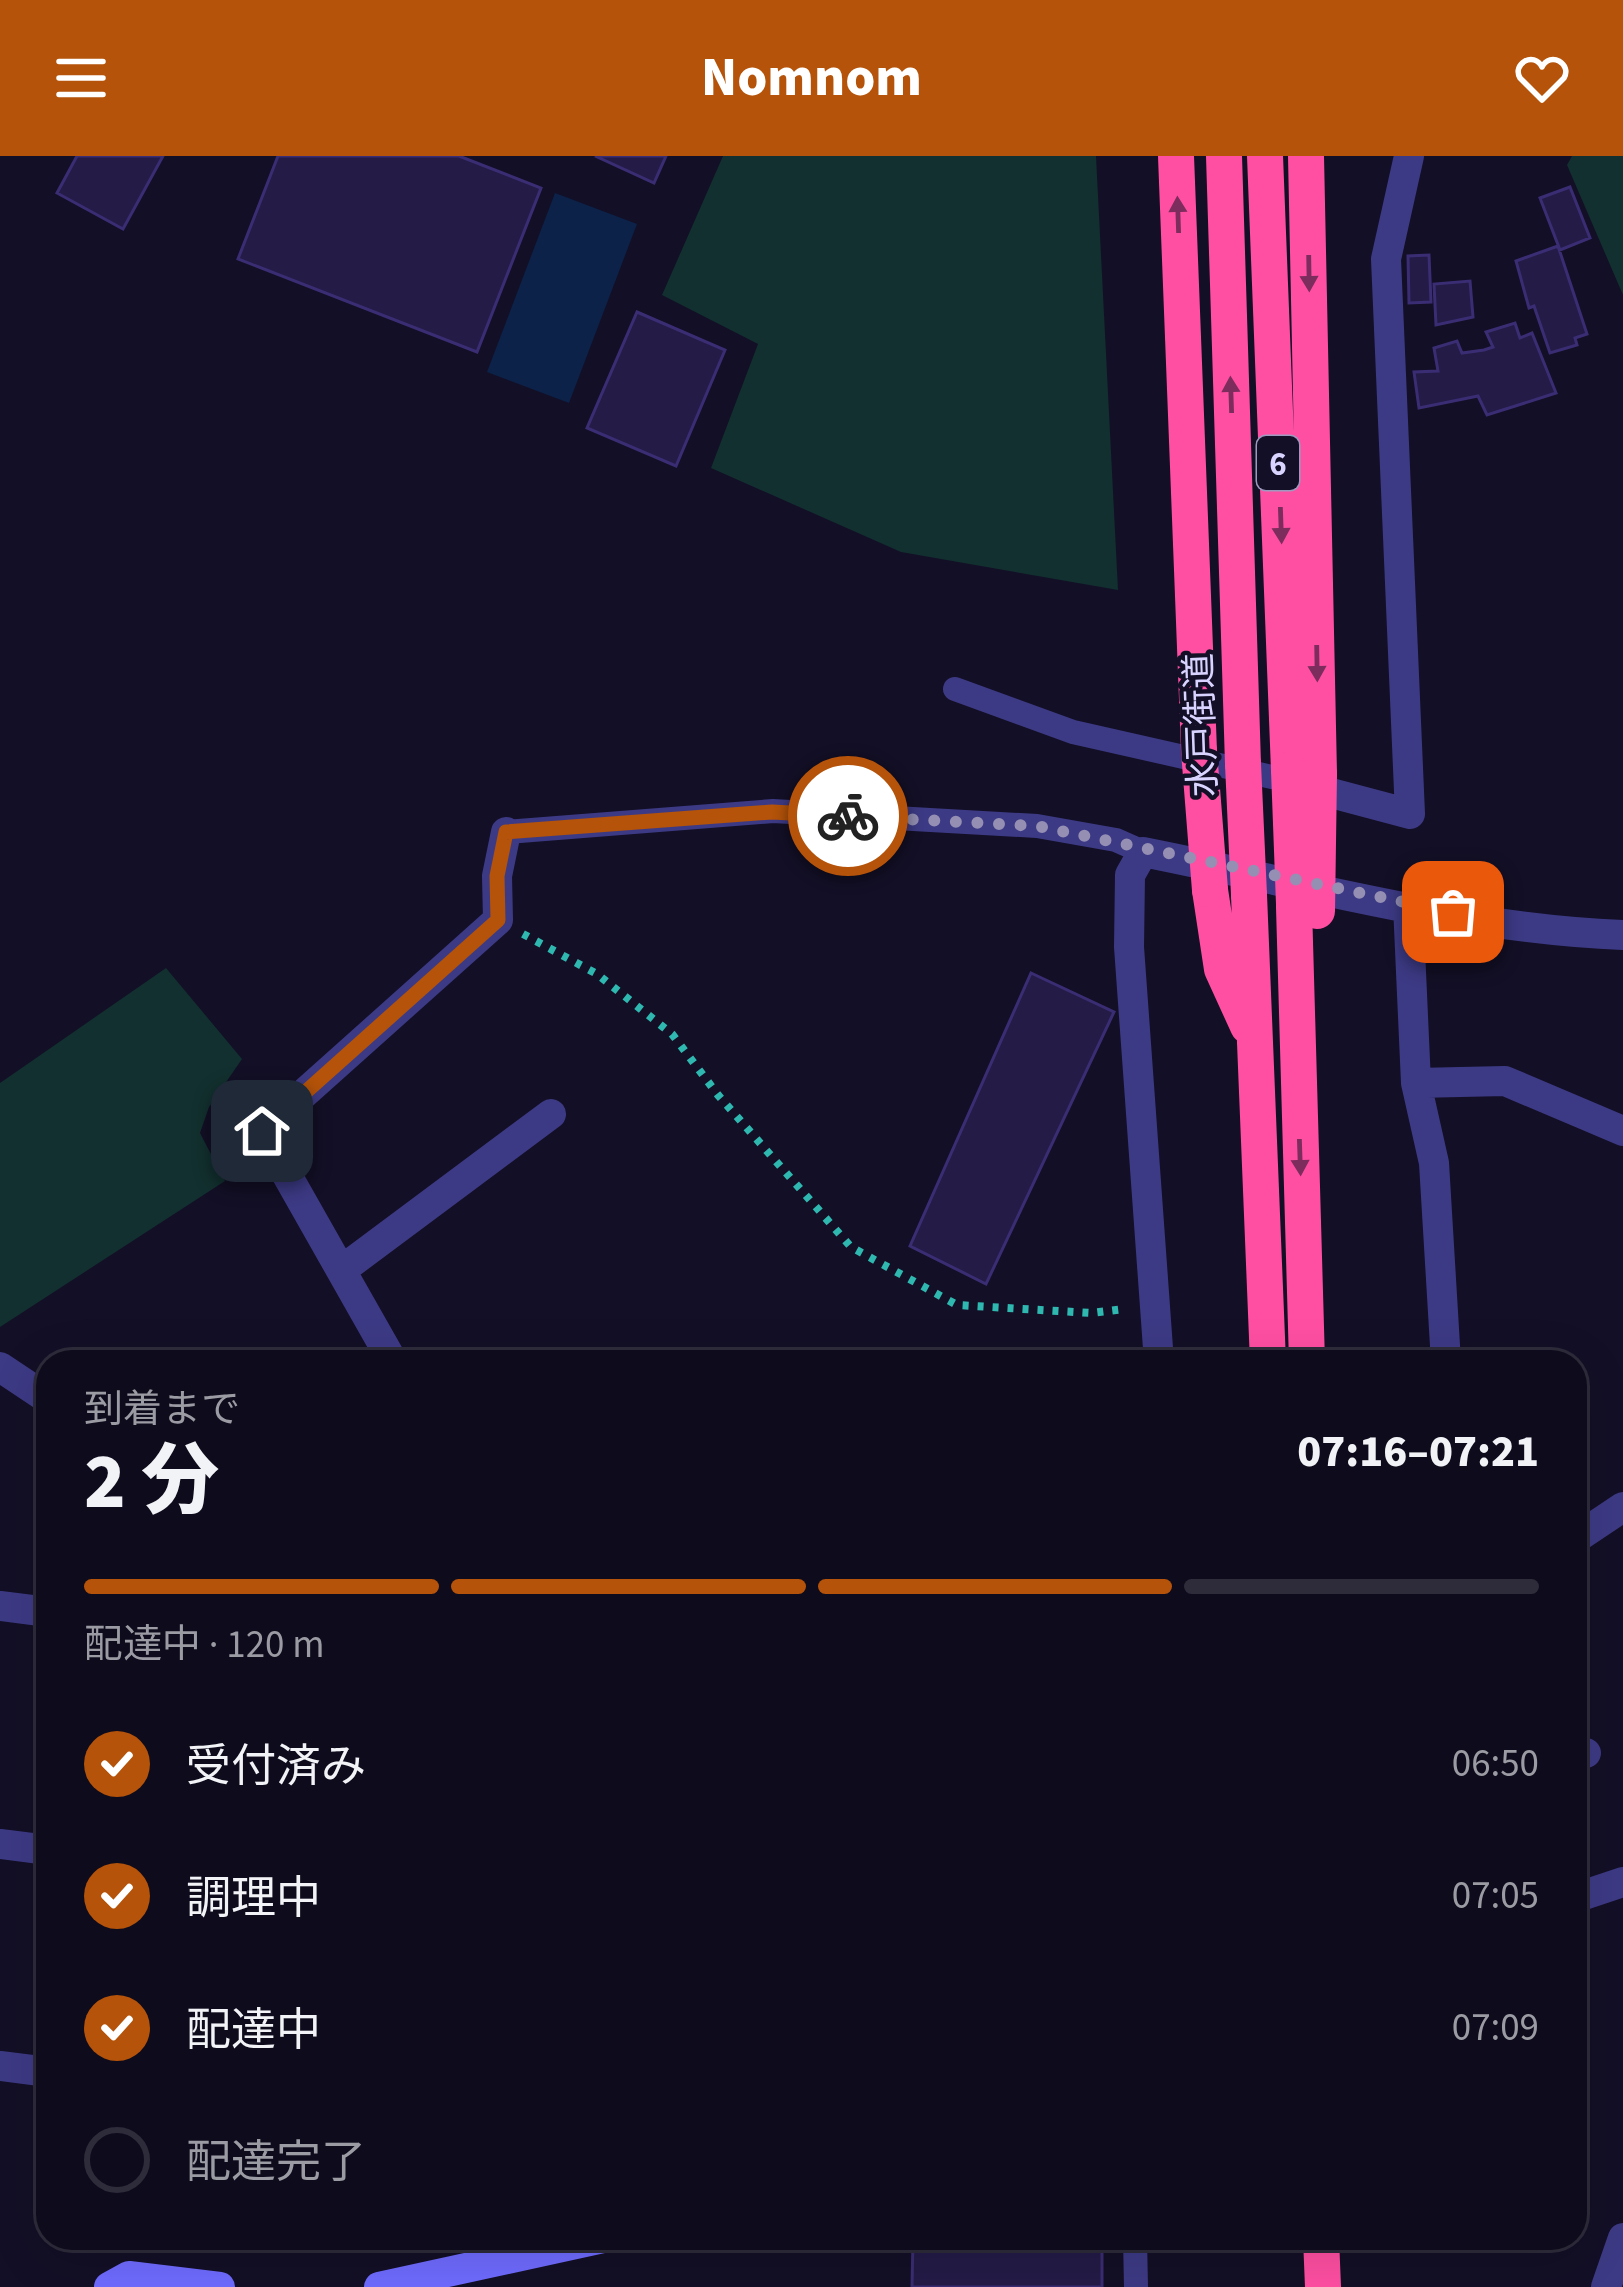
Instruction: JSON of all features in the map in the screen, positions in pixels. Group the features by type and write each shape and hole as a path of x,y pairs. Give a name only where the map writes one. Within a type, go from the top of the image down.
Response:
{"highway":[{"path":"1175,156 1199,752 1210,890 1222,969 1255,1040"},
{"name":"水戸街道","path":"1224,156 1281,771 1305,909 1296,1040 1307,1350"},
{"name":"水戸街道","path":"1265,156 1281,771 1249,895 1268,1350"},
{"path":"1281,771 1306,156"},
{"path":"1321,2250 1323,2287"}],"street":[{"path":"1281,771 1410,814 1386,259 1408,156"},
{"path":"387,1350 262,1131 498,920 497,876 506,832"},
{"path":"1159,1350 1129,946 1130,875 1143,852 1574,933 1623,935"},
{"path":"1408,904 1416,1083 1434,1163 1445,1350"},
{"path":"1416,1083 1504,1081 1623,1131"},
{"path":"344,1269 551,1114"},
{"path":"0,1367 36,1391"},
{"path":"1587,1531 1623,1507"},
{"path":"0,1606 36,1610"},
{"path":"0,1844 36,1848"},
{"path":"1587,1894 1623,1882"},
{"path":"0,2066 36,2070"},
{"path":"1606,2287 1623,2238"},
{"path":"380,2287 548,2250"},
{"path":"109,2287 129,2276 220,2287"}],"lane":[{"path":"955,689 1073,732 1281,771"},
{"path":"506,832 772,812 1037,826 1116,840 1143,852"},
{"path":"1135,2250 1136,2287"}],"path":[{"path":"498,920 597,974 672,1034 718,1095 851,1247 957,1305 1091,1313 1155,1305"}],"green space":[{"path":"723,156 1096,156 1118,590 901,552 711,468 758,344 662,295"},
{"path":"1572,156 1623,156 1623,295 1567,165"},
{"path":"166,968 242,1059 209,1107 200,1133 225,1181 0,1327 0,1083"}],"water":[{"path":"555,193 637,224 569,403 487,372"}],"building":[{"path":"77,156 163,156 123,229 57,193"},
{"path":"278,156 459,156 541,188 477,352 238,259"},
{"path":"595,156 666,156 654,183"},
{"path":"1570,187 1590,238 1560,250 1540,198"},
{"path":"1558,246 1587,334 1575,338 1577,345 1550,353 1534,306 1529,308 1516,261"},
{"path":"1429,255 1431,302 1409,303 1408,256"},
{"path":"1470,281 1473,317 1436,325 1434,284"},
{"path":"637,312 725,350 676,466 587,428"},
{"path":"1515,323 1520,338 1532,333 1556,393 1487,415 1478,396 1419,408 1414,372 1438,371 1434,348 1457,341 1462,353 1484,350 1493,347 1486,332"},
{"path":"1031,973 1114,1012 986,1284 910,1246"},
{"path":"913,2250 1102,2250 1102,2287 912,2287"}],"way so far":[{"path":"848,816 1037,826 1116,840 1143,852 1453,912"}],"route":[{"path":"262,1131 498,920 497,876 506,832 772,812 848,816"}]}
